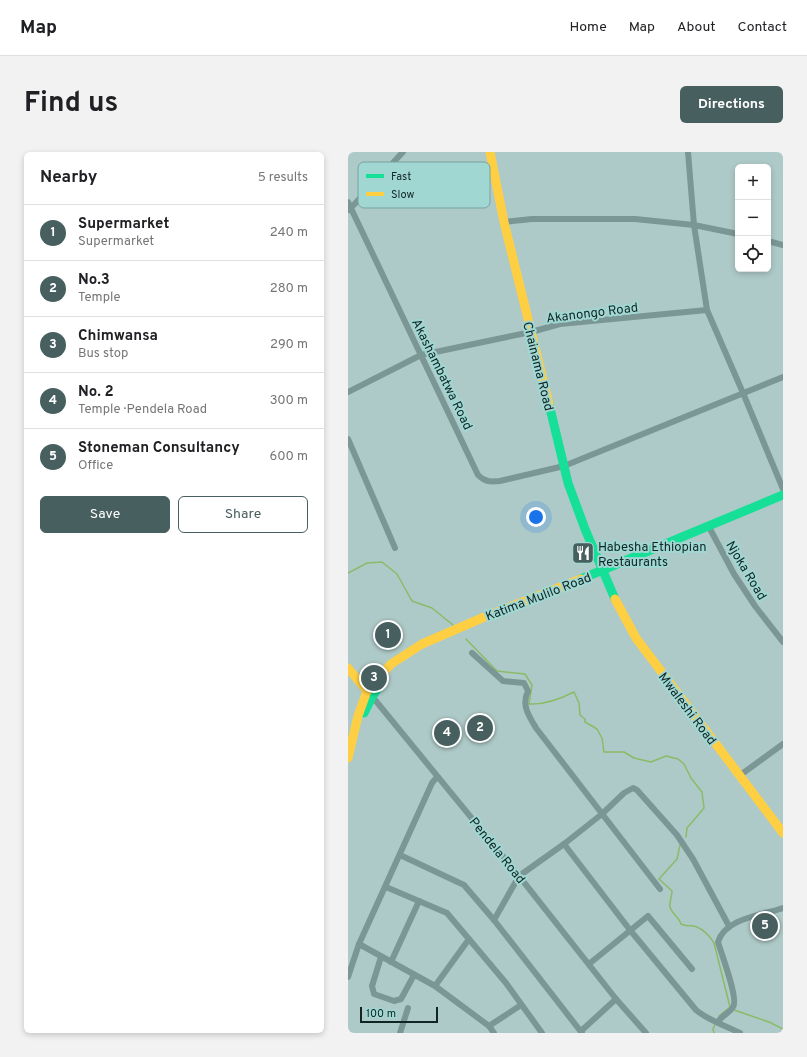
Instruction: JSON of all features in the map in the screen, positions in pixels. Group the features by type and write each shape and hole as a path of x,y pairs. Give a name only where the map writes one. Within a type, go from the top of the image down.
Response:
{"street":[{"path":"394,162 403,152"},
{"name":"Chainama Road","path":"490,152 504,222 568,484 574,504 604,573"},
{"path":"688,152 694,225 707,310 744,393 783,489"},
{"path":"350,210 358,201"},
{"name":"Akashambatwa Road","path":"348,202 350,210 478,475 484,481 491,482 564,466"},
{"path":"504,222 532,219 635,219 694,225 735,233"},
{"path":"771,242 783,244"},
{"name":"Akanongo Road","path":"348,392 421,355 531,332 560,324 707,310"},
{"path":"564,466 783,377"},
{"path":"348,439 396,548"},
{"name":"Katima Mulilo Road","path":"710,529 783,495"},
{"name":"Katima Mulilo Road","path":"348,758 358,716 369,694 395,668 408,658 424,649 491,620 710,529 783,501"},
{"name":"Njoka Road","path":"710,529 734,574 755,606 783,642"},
{"name":"Mwaleshi Road","path":"604,573 618,607 636,638 783,833"},
{"path":"472,653 503,681 524,683 528,691 525,696 526,712 536,728 660,889"},
{"name":"Pendela Road","path":"348,668 519,876 616,999 646,1033"},
{"path":"739,776 783,744"},
{"path":"348,977 359,944 432,783 437,777"},
{"path":"494,920 519,876 564,844 602,814 624,793 633,788 638,790 677,835 693,859 729,926"},
{"path":"564,844 630,930 696,1010 704,1017 740,1033"},
{"path":"400,855 464,885 494,920 582,1032 616,999"},
{"path":"386,887 447,913 506,983 542,1033"},
{"path":"391,962 419,901"},
{"path":"718,1022 721,1016 733,1008 735,1004 733,991 718,942 719,937 729,926 762,913 783,908"},
{"path":"589,964 648,916 692,969"},
{"path":"435,986 469,939"},
{"path":"359,944 435,986 489,1026 494,1033"},
{"path":"381,957 372,986 374,994 398,1001 401,999 414,974"},
{"path":"489,1026 521,1005"},
{"path":"400,1033 408,1008"}],"waterway":[{"path":"348,573 367,563 382,562 397,574 412,601 432,608 453,625"},
{"path":"466,639 497,671 525,674 532,685 529,704 541,704 574,692 579,703 580,715 585,719 585,722 597,729 602,738 604,752 624,752 634,758 651,762 666,756 678,759 684,764 691,778 702,792 704,808 687,828 686,837"},
{"path":"680,845 677,859 659,879 672,891 670,907 681,924 686,926 694,926 703,930 714,943 730,1007 719,1016"},
{"path":"734,1010 769,1022 783,1029"},
{"path":"714,1033 713,1029 715,1024"}],"traffic: fast":[{"path":"549,404 568,483 585,529 615,599"},
{"path":"581,579 783,495"},
{"path":"364,713 372,697 383,681"}],"traffic: slow":[{"path":"490,152 504,222 549,404"},
{"path":"348,758 358,716 367,691 391,664 422,644 489,615 581,579"},
{"path":"615,599 636,638 783,833"},
{"path":"348,668 367,691"}],"place":[{"name":"Habesha Ethiopian Restaurants","path":"583,553"},
{"name":"Supermarket","path":"388,635"},
{"name":"Chimwansa","path":"374,678"},
{"name":"No.3","path":"480,728"},
{"name":"No. 2","path":"447,733"},
{"name":"Stoneman Consultancy","path":"765,926"}]}
